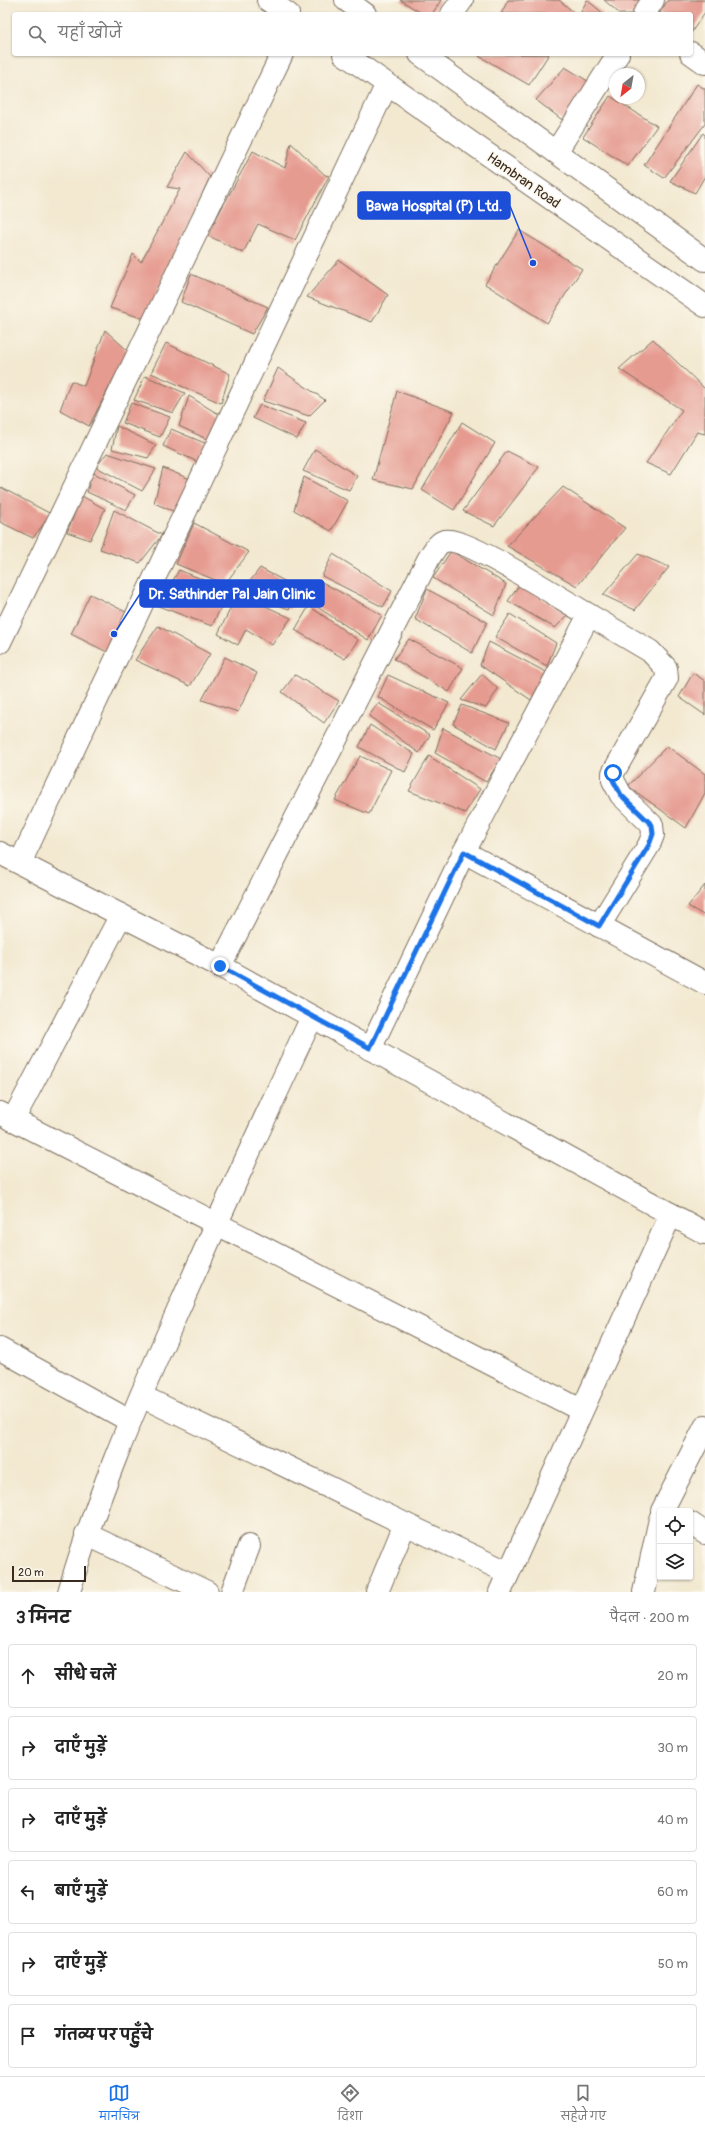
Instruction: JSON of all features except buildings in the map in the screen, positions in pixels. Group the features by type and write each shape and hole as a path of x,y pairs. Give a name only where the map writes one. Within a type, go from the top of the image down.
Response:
{"street":[{"path":"268,0 285,12"},
{"path":"346,0 362,12"},
{"path":"453,12 462,0"},
{"path":"645,12 652,0"},
{"path":"693,54 705,63"},
{"path":"0,642 281,56"},
{"name":"Hambran Road","path":"347,56 705,306"},
{"path":"424,56 556,152 704,256"},
{"path":"556,152 617,56"},
{"path":"20,863 387,84"},
{"path":"220,966 429,558 437,546 444,541 455,541 489,557 650,651 666,668 667,678 613,773 616,787 652,825 653,834 649,845 599,926"},
{"path":"370,1048 464,852 589,615"},
{"path":"464,852 705,983"},
{"path":"0,853 220,966 705,1233"},
{"path":"121,915 6,1117 581,1410"},
{"path":"69,1592 86,1534 130,1421 215,1224 312,1017"},
{"path":"141,1396 405,1524 504,1582 671,1214"},
{"path":"0,1349 130,1421"},
{"path":"666,1508 704,1430"},
{"path":"377,1592 405,1524"},
{"path":"693,1525 705,1533"},
{"path":"86,1534 207,1592"},
{"path":"644,1592 657,1540"},
{"path":"232,1592 249,1546"}],"place":[{"name":"Bawa Hospital (P) Ltd.","path":"533,263"},
{"name":"Dr. Sathinder Pal Jain Clinic","path":"114,634"}],"route":[{"path":"220,966 370,1048 464,852 599,926 649,845 653,834 652,825 647,818 621,795 613,780 613,773"}]}
